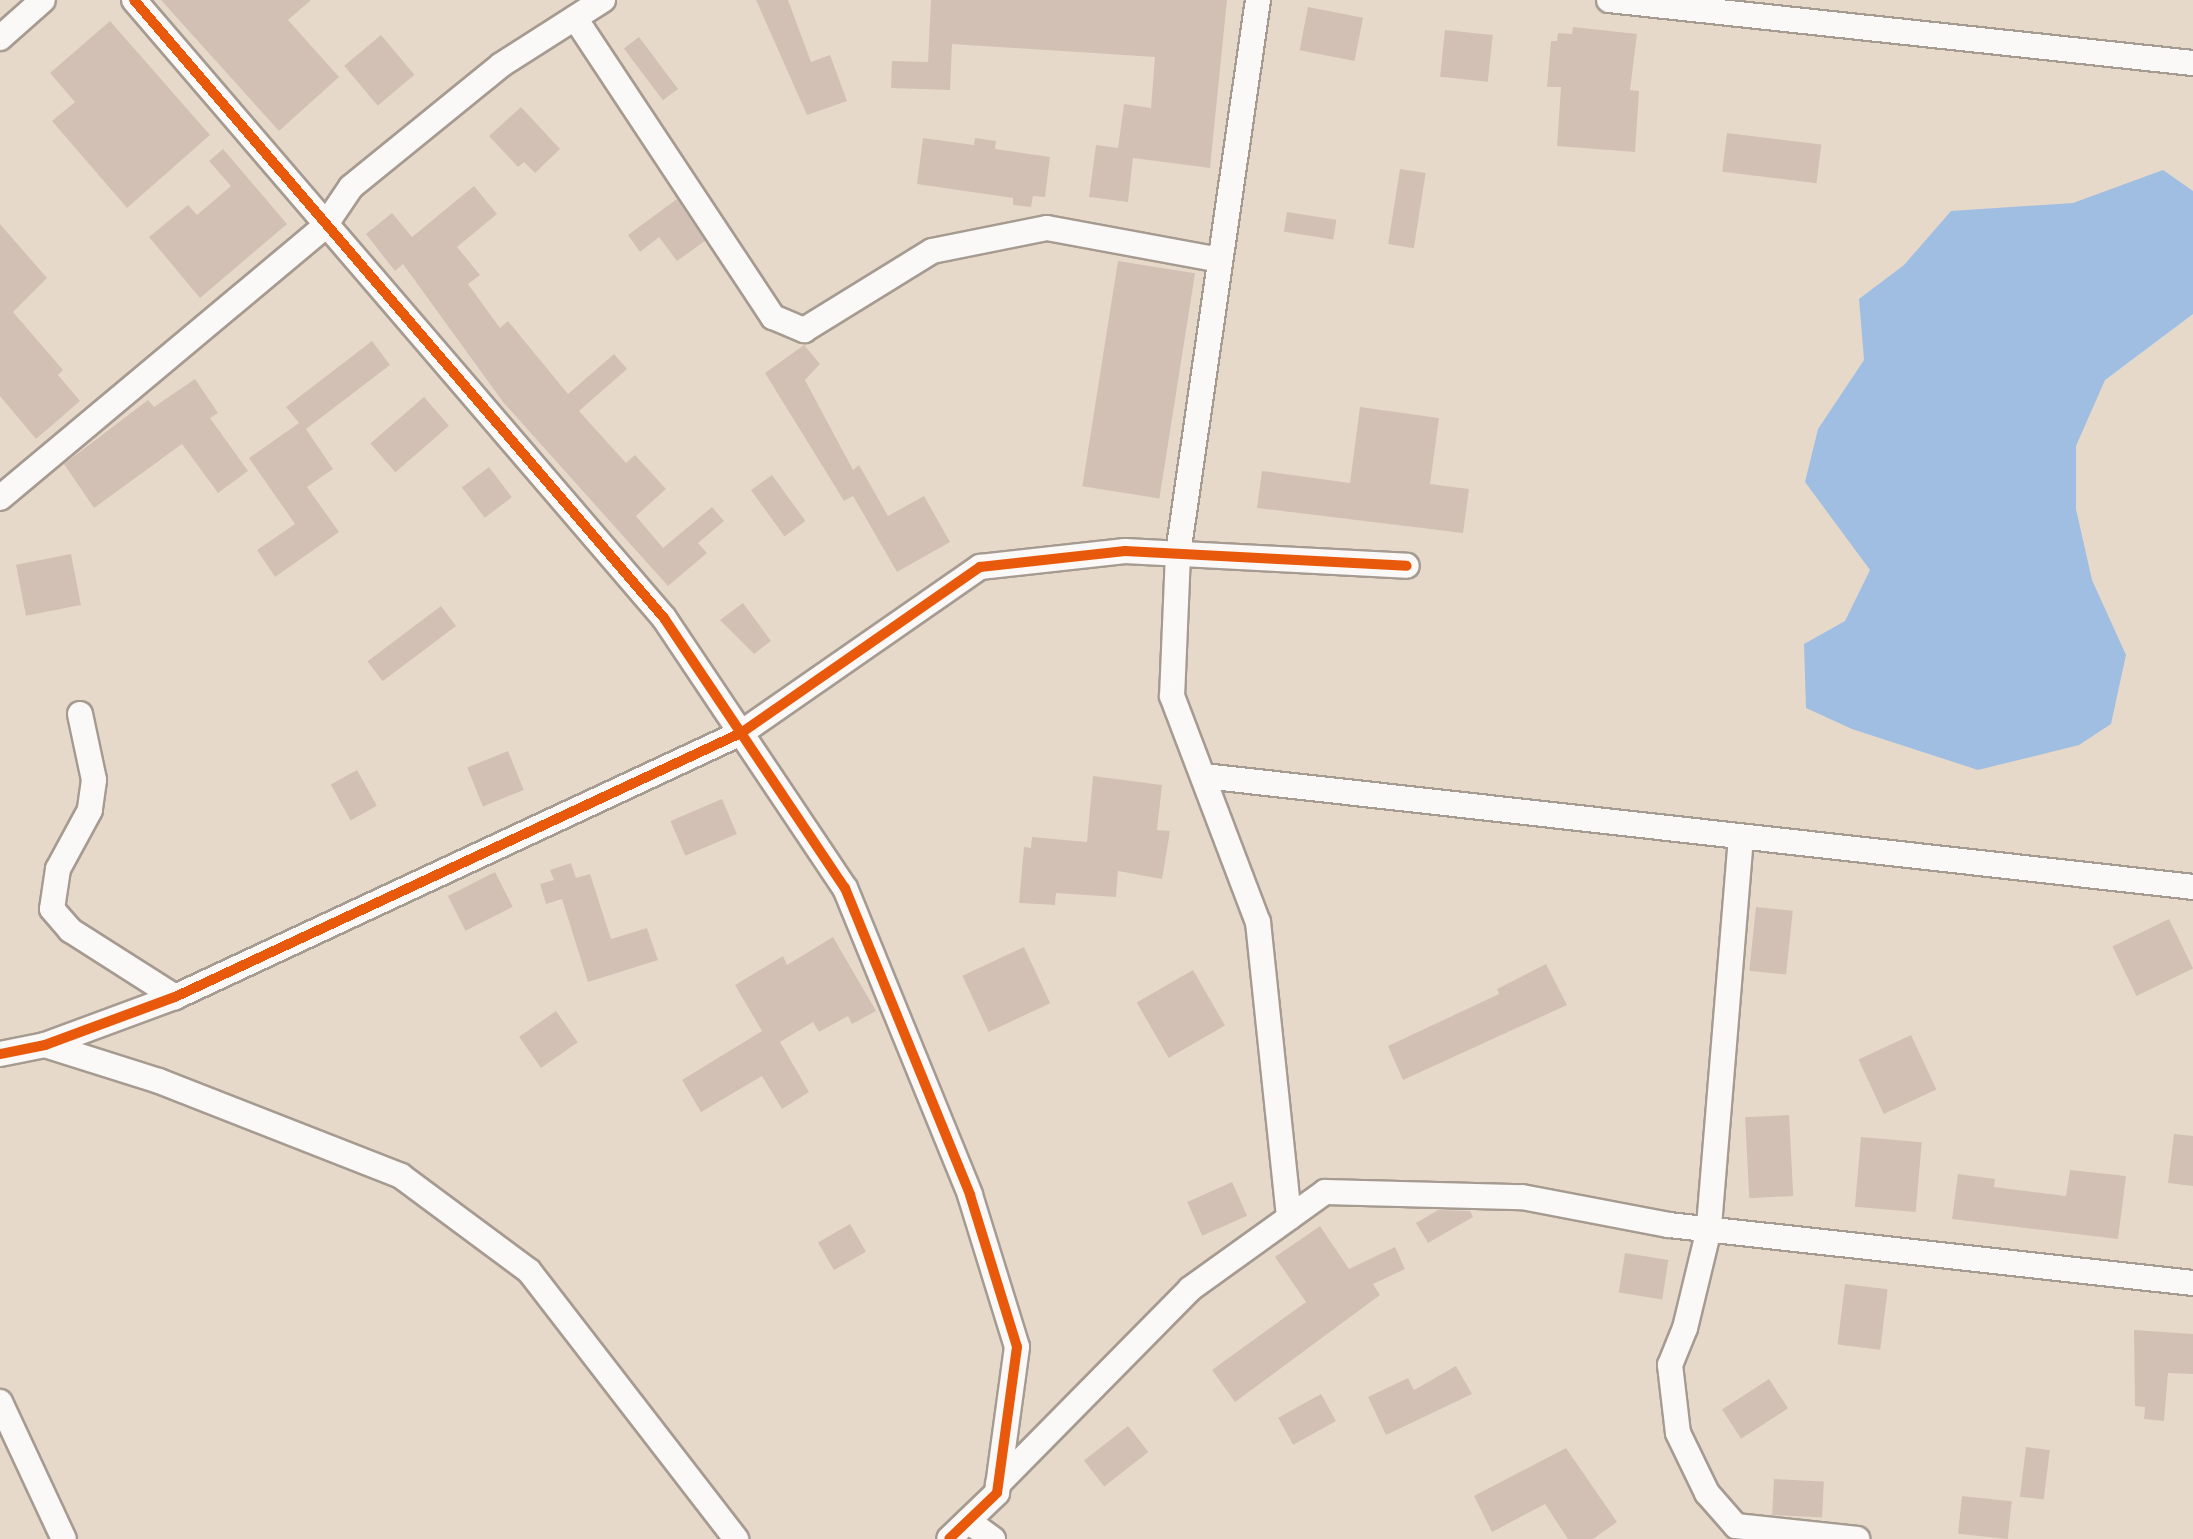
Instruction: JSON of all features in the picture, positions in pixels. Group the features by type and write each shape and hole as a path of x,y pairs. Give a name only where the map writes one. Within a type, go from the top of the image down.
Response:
{"street":[{"path":"0,38 43,0"},
{"path":"134,0 324,227 664,618 845,888 970,1195 1017,1347 997,1493 949,1539"},
{"path":"0,498 324,227 351,187 501,65 603,0"},
{"path":"1258,0 1178,554 1172,696 1258,922 1289,1217"},
{"path":"1609,0 2193,63"},
{"path":"575,18 773,317 804,330 932,251 1047,228 1220,260"},
{"path":"0,1054 45,1045 175,997 741,733 980,567 1125,551 1407,566"},
{"path":"80,714 94,780 90,810 58,869 52,909 70,930 175,997"},
{"path":"1204,776 2193,887"},
{"path":"1741,837 1709,1229 1685,1328 1670,1365 1678,1433 1725,1527 1857,1539"},
{"path":"45,1045 159,1081 401,1176 529,1271 736,1539"},
{"path":"998,1484 1190,1289 1325,1192 1492,1196 1709,1229 2193,1283"},
{"path":"0,1402 64,1539"},
{"path":"968,1521 993,1539"}],"water":[{"path":"2163,170 2193,191 2193,314 2105,380 2076,446 2076,509 2092,580 2126,655 2111,724 2079,745 1978,770 1852,729 1806,708 1804,644 1845,621 1870,570 1805,482 1818,429 1864,360 1859,299 1904,265 1951,211 2073,203"}],"building":[{"path":"161,0 311,0 288,20 339,77 279,131"},
{"path":"756,0 788,0 811,62 830,55 847,101 807,115"},
{"path":"931,0 1227,0 1210,168 1133,158 1128,202 1089,197 1096,145 1118,148 1124,104 1151,108 1155,57 952,44 950,90 891,88 892,61 928,62"},
{"path":"1308,7 1363,18 1355,61 1300,50"},
{"path":"110,21 210,135 127,208 52,121 75,102 50,73"},
{"path":"1573,27 1637,34 1630,90 1639,91 1635,152 1557,146 1561,87 1547,87 1551,41 1557,41 1558,33 1572,34"},
{"path":"1445,30 1493,35 1488,82 1440,77"},
{"path":"381,35 414,75 378,106 344,66"},
{"path":"639,37 678,89 663,100 624,48"},
{"path":"521,107 560,149 535,173 524,162 518,167 489,136"},
{"path":"1727,133 1821,145 1817,183 1722,172"},
{"path":"923,138 974,145 975,138 996,141 995,149 1050,157 1045,197 1033,196 1031,207 1013,205 1013,198 917,184"},
{"path":"223,149 287,224 200,298 149,237 188,205 197,215 231,186 209,161"},
{"path":"1400,169 1426,173 1414,248 1388,244"},
{"path":"474,186 497,214 457,247 480,275 468,284 500,328 508,321 568,394 614,354 627,369 579,411 626,463 635,455 666,489 636,516 663,548 712,507 724,521 698,543 707,553 668,586 503,402 403,264 395,271 366,234 392,213 412,237"},
{"path":"677,199 705,241 677,261 659,237 640,252 628,235"},
{"path":"1287,212 1336,220 1333,240 1284,232"},
{"path":"0,224 47,278 13,312 63,370 58,375 80,401 36,439 0,396"},
{"path":"1118,261 1195,273 1159,498 1082,486"},
{"path":"372,341 390,365 306,429 333,469 307,487 339,532 275,577 257,550 295,524 249,458 299,423 286,407"},
{"path":"804,345 820,364 805,380 853,470 859,465 888,516 924,496 950,542 897,572 853,496 844,501 765,373"},
{"path":"195,379 218,413 210,418 248,471 218,493 182,444 94,508 64,464 148,400 154,407"},
{"path":"424,397 449,426 395,472 370,444"},
{"path":"1360,407 1439,418 1430,484 1469,489 1463,533 1257,508 1262,471 1350,483"},
{"path":"489,467 512,497 485,518 462,487"},
{"path":"772,475 806,521 784,536 751,490"},
{"path":"71,554 81,605 26,616 16,565"},
{"path":"743,603 771,641 754,654 720,620"},
{"path":"441,606 456,626 383,681 368,661"},
{"path":"508,751 524,790 483,806 467,767"},
{"path":"357,770 377,806 351,820 331,785"},
{"path":"1093,776 1162,785 1157,830 1170,831 1162,879 1118,871 1116,897 1056,893 1055,905 1019,903 1024,847 1031,848 1032,837 1087,842"},
{"path":"722,799 737,834 685,856 670,821"},
{"path":"571,863 576,878 590,874 611,939 647,928 658,960 588,982 562,899 546,904 540,884 554,880 550,870"},
{"path":"495,872 513,907 465,931 448,896"},
{"path":"1756,907 1793,911 1786,975 1749,971"},
{"path":"2169,919 2193,968 2136,996 2112,947"},
{"path":"833,937 876,1011 852,1024 848,1016 819,1032 813,1022 780,1042 809,1092 782,1109 762,1076 701,1112 682,1080 762,1031 735,985 783,956 787,965"},
{"path":"1024,947 1050,1003 989,1032 962,976"},
{"path":"1546,964 1567,1005 1403,1080 1388,1046 1499,994 1497,989"},
{"path":"1193,970 1225,1025 1169,1058 1137,1003"},
{"path":"556,1011 578,1042 541,1068 519,1037"},
{"path":"1911,1035 1936,1089 1884,1114 1858,1060"},
{"path":"1789,1115 1793,1196 1749,1198 1745,1117"},
{"path":"2174,1134 2193,1136 2193,1186 2168,1183"},
{"path":"1861,1137 1922,1142 1916,1212 1855,1207"},
{"path":"2070,1170 2126,1176 2118,1239 1952,1219 1958,1174 1995,1179 1994,1187 2066,1196"},
{"path":"1232,1182 1247,1216 1202,1236 1187,1202"},
{"path":"1438,1210 1470,1211 1473,1217 1428,1243 1416,1223"},
{"path":"850,1224 866,1252 834,1270 818,1242"},
{"path":"1320,1226 1349,1269 1395,1247 1405,1269 1373,1284 1380,1295 1235,1402 1212,1370 1306,1302 1275,1257"},
{"path":"1625,1253 1668,1260 1662,1299 1619,1293"},
{"path":"1845,1284 1888,1289 1880,1350 1838,1345"},
{"path":"2134,1330 2193,1334 2193,1374 2168,1373 2164,1421 2144,1419 2145,1407 2135,1406"},
{"path":"1456,1366 1472,1394 1386,1435 1368,1397 1408,1378 1414,1390"},
{"path":"1769,1379 1788,1408 1741,1439 1722,1409"},
{"path":"1321,1394 1336,1421 1293,1445 1278,1418"},
{"path":"1128,1426 1148,1452 1104,1486 1084,1460"},
{"path":"2026,1447 2050,1450 2044,1500 2020,1497"},
{"path":"1566,1448 1617,1522 1593,1539 1568,1539 1545,1504 1492,1532 1474,1496"},
{"path":"1774,1479 1824,1482 1822,1518 1772,1515"},
{"path":"1962,1496 2012,1501 2008,1539 1958,1534"}],"cycle path":[{"path":"134,0 664,618 845,888 970,1195 1017,1347 997,1493 949,1539"},
{"path":"0,1054 45,1045 175,997 741,733 980,567 1125,551 1407,566"}]}
